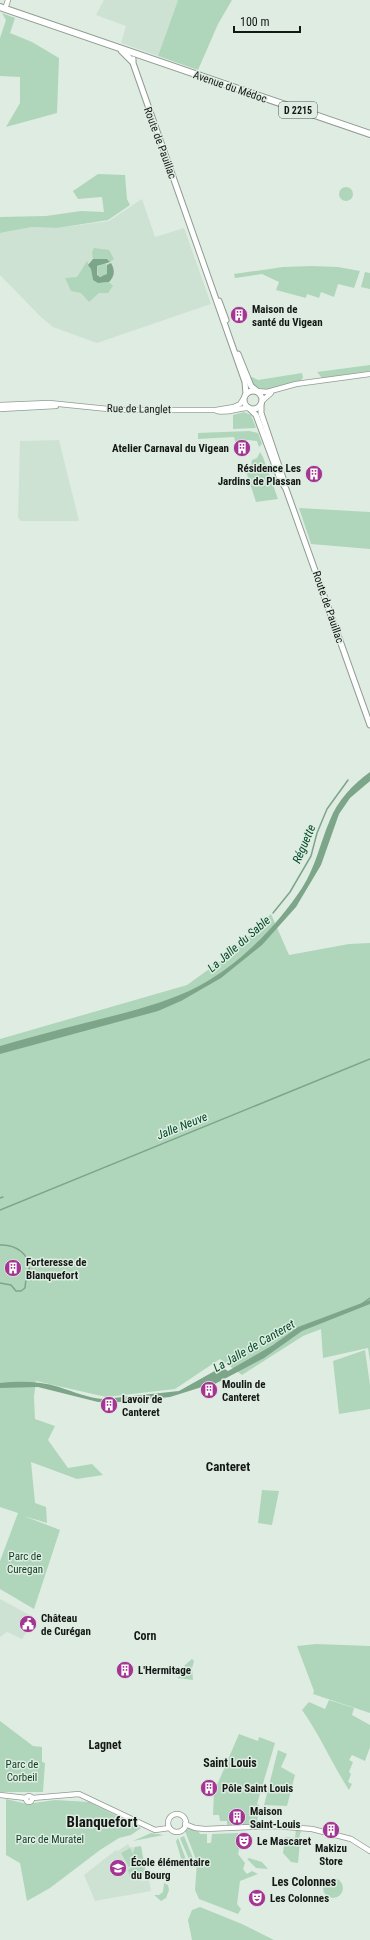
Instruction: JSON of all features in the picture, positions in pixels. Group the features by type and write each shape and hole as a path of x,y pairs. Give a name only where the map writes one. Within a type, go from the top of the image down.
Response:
{"main road":[{"name":"Avenue du Médoc","path":"2,8 370,134"},
{"name":"Avenue du Médoc","path":"114,46 132,61"},
{"path":"132,61 134,53"},
{"name":"Route de Pauillac","path":"132,61 246,385 245,396"},
{"name":"Route de Pauillac","path":"192,232 200,249 248,380 252,387 257,391"},
{"path":"251,391 257,391 261,395 261,403 256,409 250,408 245,404 245,396 251,391"},
{"name":"Route de Pauillac","path":"261,403 260,414 284,478 286,489 370,725"},
{"name":"Route de Pauillac","path":"250,408 257,416 280,479 286,489"}],"street":[{"path":"2,8 8,0"},
{"path":"257,391 274,391 296,384 370,374"},
{"path":"261,403 274,391"},
{"name":"Rue de Langlet","path":"216,410 234,407 240,404 245,396"},
{"name":"Rue de Langlet","path":"0,405 49,403 62,406"},
{"name":"Rue de Langlet","path":"0,409 62,406 118,410 216,410 229,412 242,408 250,408"},
{"path":"0,1795 26,1798 28,1796 32,1798 80,1794 155,1830 169,1828 172,1831 179,1831 183,1829 185,1824 183,1816 175,1814 168,1819 169,1828"},
{"path":"185,1824 205,1830 282,1826 312,1829 351,1840 370,1851"}],"shaded area":[{"path":"104,0 178,0 158,56 121,43 126,26 96,15"},
{"path":"142,199 155,237 184,228 211,304 97,343 53,327 41,317 0,275 0,233 32,227 57,228 109,221"},
{"path":"93,259 107,259 110,262 97,266 97,275 100,277 107,274 107,265 111,263 114,273 109,282 98,283 93,280 91,269 88,265"},
{"path":"59,440 79,521 21,521 18,518 20,441"},
{"path":"370,772 370,781 350,798 339,814 321,865 296,907 262,945 221,978 181,1001 158,1011 0,1054 0,1046 164,1001 206,982 238,960 267,933 302,888 311,871 326,829 337,806 352,787"},
{"path":"370,1300 370,1304 302,1331 264,1358 211,1386 205,1386 170,1397 120,1402 98,1402 38,1387 0,1388 0,1383 37,1383 52,1385 87,1396 104,1399 179,1391 220,1368 228,1371 273,1345 298,1327"},
{"path":"0,1599 35,1618 22,1639 7,1632 0,1637"},
{"name":"École élémentaire du Bourg","path":"128,1844 130,1847 140,1848 145,1874 143,1875 142,1881 149,1880 151,1891 95,1901 84,1875 116,1850 118,1851"}],"green space":[{"path":"178,0 232,0 218,24 198,70 158,56"},
{"path":"2,13 15,18 10,33 32,42 59,58 57,113 6,127 20,103 20,77 0,76 0,38 6,20"},
{"path":"98,174 125,175 127,199 130,205 108,220 57,228 32,227 0,233 0,217 46,216 81,211 104,212 102,197 78,199 73,191"},
{"path":"346,187 351,189 353,194 351,199 346,201 341,199 339,194 341,189"},
{"path":"94,248 109,250 114,259 110,262 107,259 93,259 92,252"},
{"path":"87,261 91,269 93,280 103,283 109,282 113,286 108,293 99,293 89,302 81,293 71,291 65,278 77,277"},
{"path":"106,263 107,274 105,276 98,276 97,267"},
{"path":"283,267 338,267 360,271 354,288 338,284 334,297 321,292 319,298 307,294 306,298 276,290 279,282 262,274 235,278 234,274"},
{"path":"365,272 370,273 370,289 361,287"},
{"path":"370,365 370,371 322,378 317,372"},
{"path":"302,373 303,378 300,381 271,389 259,388 253,385 248,378 252,377 258,380"},
{"path":"244,412 251,415 256,428 233,429 233,415"},
{"path":"249,431 258,433 262,444 259,447 257,441 248,440 236,445 234,437 198,439 198,433"},
{"path":"260,452 278,499 256,502 245,468 251,465 252,460 257,458"},
{"path":"299,508 370,512 370,549 311,544"},
{"name":"Parc de Curegan","path":"271,914 289,955 349,944 370,943 370,1361 368,1348 323,1358 321,1329 303,1336 242,1375 220,1359 175,1389 106,1397 36,1381 34,1397 35,1419 55,1426 48,1440 68,1468 92,1464 103,1475 77,1479 31,1462 35,1503 46,1507 47,1523 24,1516 60,1530 34,1609 0,1589 0,1561 18,1513 0,1507 0,1039 187,985 234,951"},
{"path":"365,1350 370,1385 370,1409 339,1414 333,1361"},
{"path":"262,1490 279,1491 272,1525 258,1523"},
{"path":"316,1644 370,1646 370,1713 313,1694 314,1691 297,1646"},
{"path":"192,1659 194,1661 192,1668 193,1680 177,1678 180,1676 185,1665"},
{"path":"329,1700 354,1708 352,1715 370,1725 370,1747 365,1761 352,1755 349,1760 353,1762 349,1772 351,1774 348,1782 352,1784 349,1790 315,1729 302,1710 309,1702 325,1709"},
{"name":"Parc de Corbeil","path":"0,1721 33,1746 42,1747 42,1762 45,1763 43,1792 0,1792"},
{"path":"239,1734 258,1741 259,1737 275,1743 257,1804 259,1805 257,1824 227,1826 227,1821 220,1821 219,1815 213,1815 214,1792"},
{"path":"278,1750 287,1754 281,1767 295,1775 287,1806 264,1805"},
{"name":"Parc de Muratel","path":"6,1799 27,1804 55,1800 89,1802 141,1828 131,1835 119,1838 100,1850 50,1888 27,1901 20,1863 6,1855"},
{"path":"189,1828 198,1831 200,1834 207,1834 207,1843 211,1843 212,1834 238,1833 240,1846 238,1854 245,1863 243,1869 247,1874 252,1871 258,1874 240,1881 237,1904 241,1909 238,1914 199,1899 195,1890 197,1862 185,1831"},
{"path":"296,1830 301,1831 298,1842 300,1842 298,1863 291,1862 283,1853 285,1837 295,1838"},
{"path":"151,1833 164,1835 133,1841"},
{"path":"184,1836 195,1863 191,1864 180,1838"},
{"path":"178,1838 188,1865 183,1865 176,1841"},
{"path":"141,1846 146,1873 130,1877 128,1870 139,1864 138,1862 129,1867 121,1853 130,1848 135,1858 133,1853 135,1847"},
{"path":"249,1858 262,1862 268,1869 256,1868 247,1859"},
{"path":"333,1878 340,1881 343,1888 340,1895 333,1898 326,1895 323,1888 326,1881"},
{"path":"164,1883 168,1885 169,1890 166,1898 161,1901 154,1895 159,1895 163,1892"},
{"path":"200,1907 242,1924 274,1940 192,1940 188,1920 192,1910"}],"waterway":[{"name":"Réguette","path":"273,913 290,892 311,856 317,833 327,809 348,780"},
{"name":"Jalle Neuve","path":"0,1210 370,1059"},
{"path":"0,1245 11,1246 21,1251 25,1255 29,1265 25,1288 21,1291 16,1291 11,1285 0,1283"},
{"name":"La Jalle de Canteret","path":"360,1305 370,1298"}],"place":[{"name":"Maison de santé du Vigean","path":"239,315"},
{"name":"Atelier Carnaval du Vigean","path":"242,448"},
{"name":"Résidence Les Jardins de Plassan","path":"314,474"},
{"name":"Forteresse de Blanquefort","path":"13,1268"},
{"name":"Moulin de Canteret","path":"209,1390"},
{"name":"Lavoir de Canteret","path":"109,1405"},
{"name":"Château de Curégan","path":"28,1624"},
{"name":"L'Hermitage","path":"125,1670"},
{"name":"Pôle Saint Louis","path":"209,1788"},
{"name":"Maison Saint-Louis","path":"237,1817"},
{"name":"Makizu Store","path":"331,1830"},
{"name":"Le Mascaret","path":"244,1841"},
{"name":"École élémentaire du Bourg","path":"118,1868"},
{"name":"Les Colonnes","path":"257,1898"}],"district":[{"name":"Canteret","path":"228,1466"},
{"name":"Corn","path":"145,1636"},
{"name":"Lagnet","path":"105,1745"},
{"name":"Saint Louis","path":"230,1763"},
{"name":"Blanquefort","path":"102,1822"},
{"name":"Les Colonnes","path":"304,1882"}],"water label":[{"name":"La Jalle du Sable","path":"239,944"}]}
